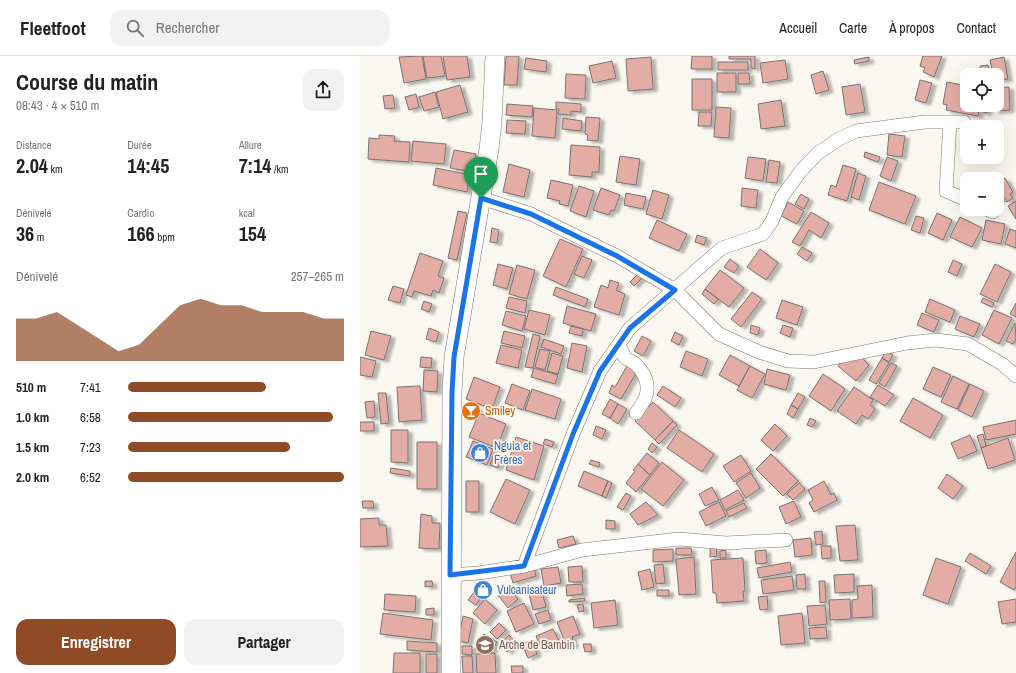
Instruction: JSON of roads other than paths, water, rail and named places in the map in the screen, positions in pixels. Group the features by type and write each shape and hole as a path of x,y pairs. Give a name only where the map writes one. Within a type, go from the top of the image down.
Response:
{"street":[{"path":"452,673 450,575 452,392 454,357 481,198 492,122 495,56"},
{"path":"524,566 573,434 600,371 630,328 722,248 763,234 772,221 782,197 800,172 818,153 839,139 856,131 925,122 960,122"},
{"path":"950,122 946,191 960,197"},
{"path":"481,198 531,214 617,256 675,290 719,334 759,352 788,361 814,362 907,343 936,340 968,344 1002,364 1016,376"},
{"path":"619,345 625,358 634,361 640,368 647,385 645,399 636,413"},
{"path":"450,575 524,566 582,550 679,539 726,543 786,540"}],"place":[{"name":"Smiley","path":"471,411"},
{"name":"Nguia et Frères","path":"480,453"},
{"name":"Vulcanisateur","path":"483,590"},
{"name":"Arche de Bambin","path":"485,645"}]}
